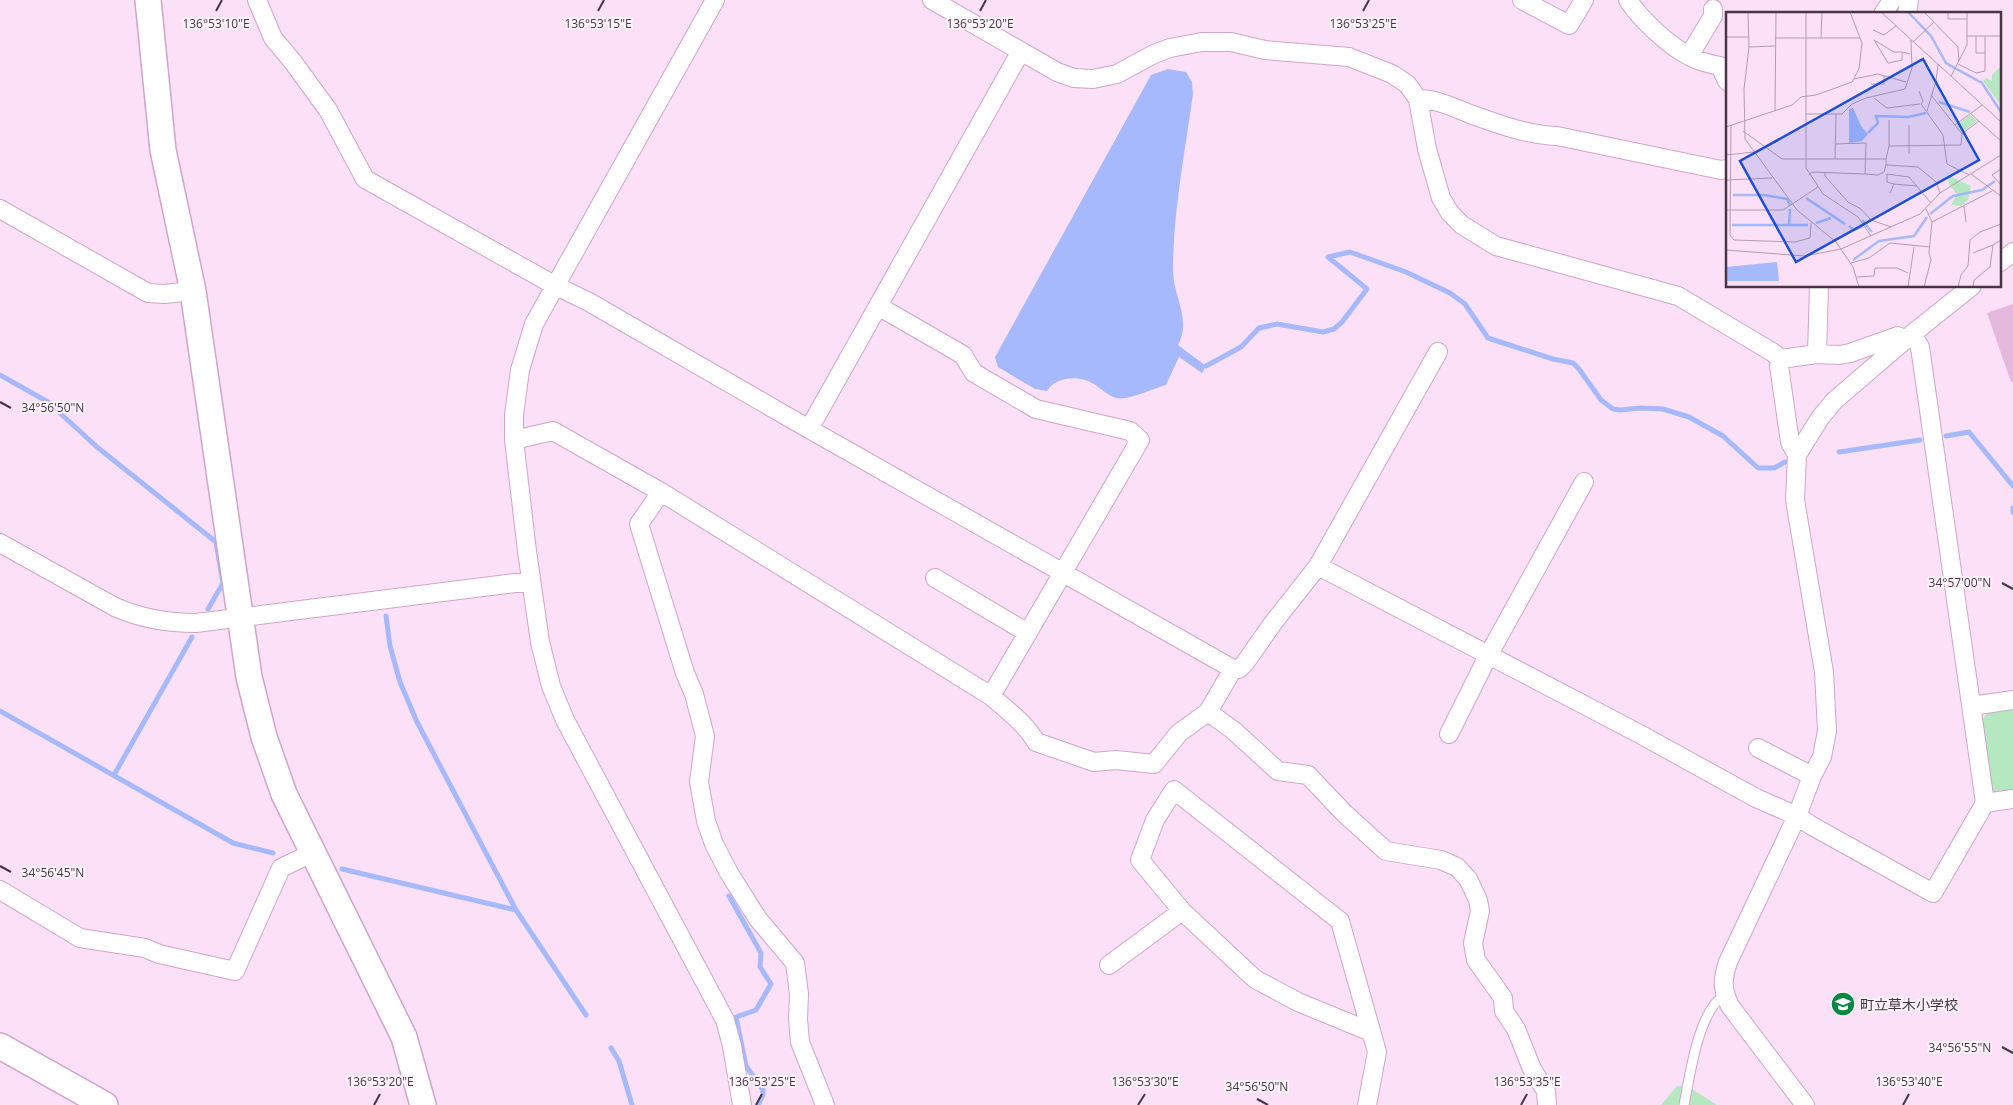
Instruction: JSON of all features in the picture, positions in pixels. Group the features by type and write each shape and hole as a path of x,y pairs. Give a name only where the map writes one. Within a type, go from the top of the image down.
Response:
{"street":[{"path":"148,0 163,150 193,291 249,677 264,737 284,794 404,1037 424,1105"},
{"path":"257,0 273,38 328,110 365,179 554,285 589,302 809,430 1233,669 1239,669 1245,663 1273,623 1318,566 1438,352"},
{"path":"715,0 554,285 534,324 520,370 514,414 514,440 543,662 551,686 565,720 725,1020 732,1046 742,1105"},
{"path":"932,0 1056,72 1074,78 1093,79 1117,74 1154,54 1170,48 1202,42 1231,42 1265,50 1349,57 1408,84 1418,100 1427,149 1441,198 1450,213 1480,237 1496,246 1678,296 1772,352 1781,360"},
{"path":"1525,1 1569,25 1584,0"},
{"path":"1628,0 1634,10 1647,22 1689,56 1720,66 1726,79"},
{"path":"1884,12 1892,0"},
{"path":"1689,56 1713,16 1713,9"},
{"path":"809,430 1021,51"},
{"path":"1418,100 1430,99 1540,136 1557,136 1721,170 1726,169"},
{"path":"0,209 148,293 164,294 193,291"},
{"path":"2000,262 2013,252"},
{"path":"1817,354 1819,288"},
{"path":"1805,1105 1730,1006 1725,995 1724,974 1797,816 1812,776 1822,757 1827,731 1825,683 1794,500 1797,455 1820,418 1834,401 1970,288"},
{"path":"878,306 963,355 974,373 1036,409 1130,431 1140,440 991,696"},
{"path":"1318,566 1636,732 1756,798 1797,816 1933,893 1985,804 1920,347 1909,337 1898,336 1850,353 1840,355 1817,354 1781,360"},
{"path":"1781,360 1779,366 1790,442 1797,455"},
{"path":"514,440 553,431 660,492 991,696 1032,735 1036,742 1094,762 1116,760 1154,764 1179,733 1208,712 1233,669"},
{"path":"1449,734 1488,656 1584,482"},
{"path":"660,492 639,524 684,673 694,694 701,716 705,736 699,782 706,821 714,844 729,873 758,920 796,963 800,1042 825,1105"},
{"path":"0,543 132,615 174,623 196,624 531,581"},
{"path":"935,578 1028,633"},
{"path":"1972,706 2013,700"},
{"path":"1208,712 1233,730 1278,771 1308,775 1344,813 1386,851 1441,860 1457,867 1468,879 1478,900 1480,911 1473,943 1476,960 1503,998 1504,1011 1516,1029 1532,1069 1546,1091 1548,1105"},
{"path":"1758,748 1812,776"},
{"path":"1367,1105 1377,1052 1340,921 1174,790 1155,820 1140,860 1182,911 1255,979 1298,1002 1371,1032"},
{"path":"1985,804 2013,799"},
{"path":"0,890 80,938 145,948 159,954 235,971 281,868 312,853"},
{"path":"1109,965 1182,911"},
{"path":"0,1046 105,1105"}],"lane":[{"path":"1684,1105 1699,1034 1717,999 1725,995"}],"green space":[{"path":"2013,709 2013,795 1993,798 1981,721 1988,713"},
{"path":"1677,1086 1689,1087 1717,1105 1661,1105"}],"water":[{"path":"1168,69 1186,72 1192,82 1193,94 1175,226 1173,270 1183,317 1182,335 1178,345 1206,366 1202,373 1179,357 1166,385 1127,398 1116,398 1093,384 1080,379 1059,381 1047,391 1035,389 998,367 995,357 1151,75"}],"building":[{"path":"2013,304 2013,381 2011,382 1987,313"}],"waterway":[{"path":"1206,366 1241,347 1259,328 1277,324 1323,332 1334,329 1342,322 1367,289 1328,257 1350,252 1406,272 1450,293 1465,304 1488,338 1553,359 1573,363 1601,400 1613,409 1663,409 1689,417 1723,436 1758,468 1774,468 1785,462"},
{"path":"0,375 48,402 97,447 216,542 223,583 208,609"},
{"path":"1946,436 1969,432 2013,486"},
{"path":"1839,452 1920,440"},
{"path":"386,616 390,646 400,682 417,722 516,910 586,1015"},
{"path":"114,775 192,637"},
{"path":"0,711 233,843 273,853"},
{"path":"342,869 516,910"},
{"path":"729,896 761,953 760,967 771,984 756,1010 736,1017 746,1066 763,1090 763,1095 758,1105"},
{"path":"611,1048 619,1061 632,1105"}],"place":[{"name":"町立草木小学校","path":"1843,1004"}]}
